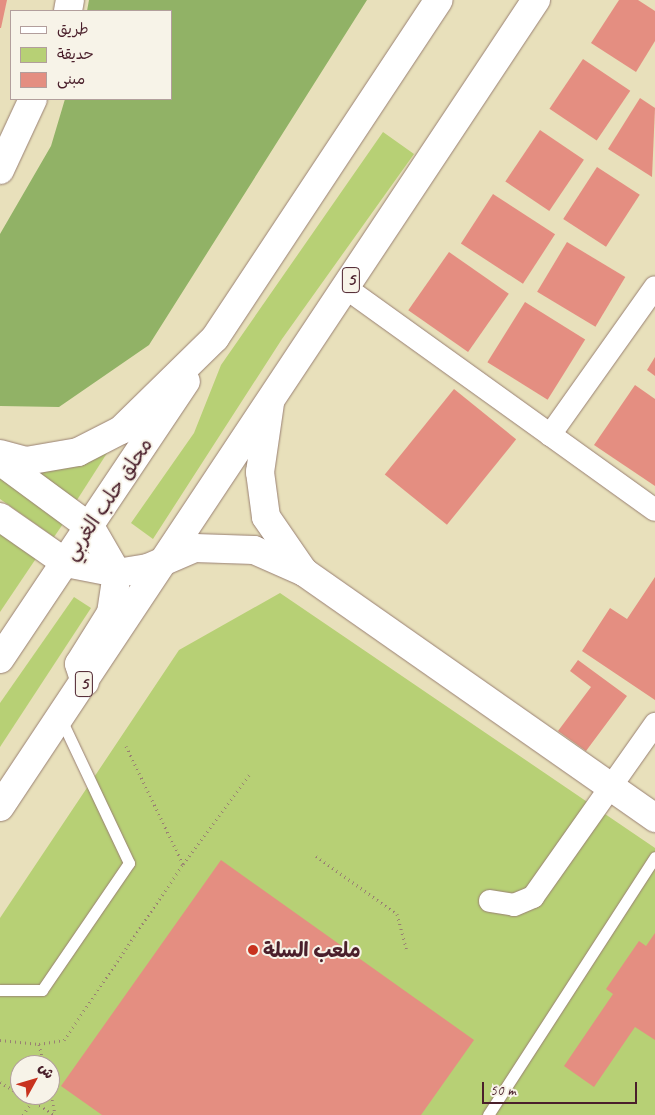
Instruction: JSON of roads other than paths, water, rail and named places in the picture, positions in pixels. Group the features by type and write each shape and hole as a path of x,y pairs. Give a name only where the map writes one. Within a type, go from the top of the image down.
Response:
{"main road":[{"path":"0,454 26,461 78,452 121,430 215,338 439,0"},
{"name":"5","path":"0,807 168,560 532,5"},
{"path":"0,170 33,100"},
{"name":"محلق حلب الغربي","path":"0,659 91,528 215,338"},
{"path":"270,403 260,472 266,517 304,572"},
{"path":"0,461 91,528 117,573 111,613 79,664 85,683"},
{"path":"0,517 66,563 117,573 168,560 196,548 254,550 304,572 655,818"}],"street":[{"path":"550,435 655,286"},
{"path":"346,288 655,510"},
{"path":"490,901 514,904 533,897 612,788 655,724"}],"lane":[{"path":"0,990 42,990 129,863 61,719"},
{"path":"488,1115 655,857"}],"place":[{"name":"ملعب السلة","path":"253,950"}]}
